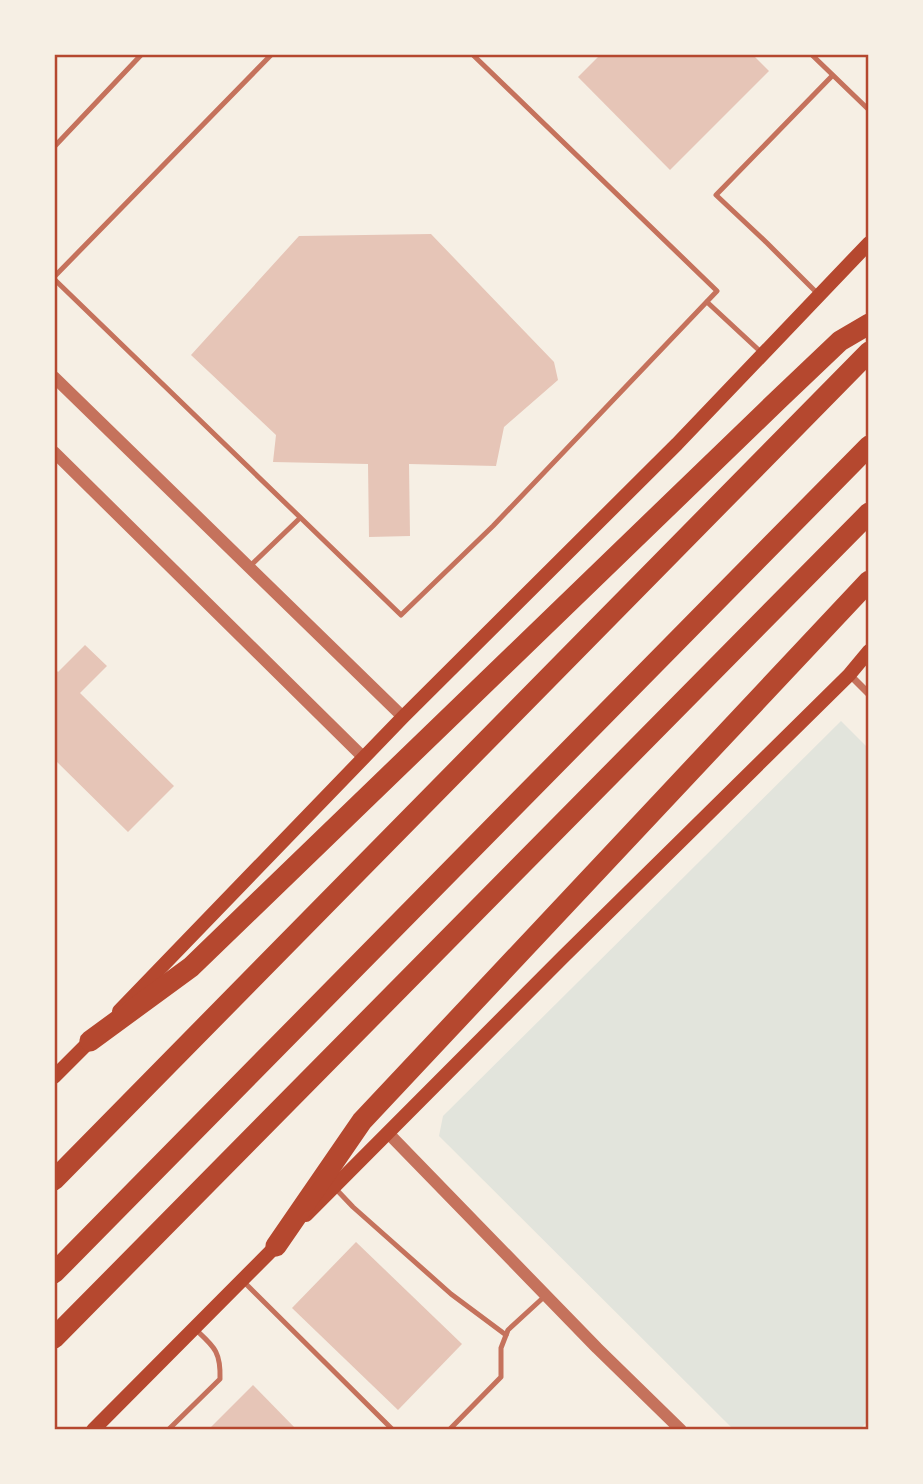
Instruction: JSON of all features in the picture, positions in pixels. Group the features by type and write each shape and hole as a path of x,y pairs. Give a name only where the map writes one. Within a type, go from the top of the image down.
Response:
{"highway":[{"path":"90,1041 191,967 840,341 869,324"},
{"path":"54,1180 869,352"},
{"path":"54,1273 869,446"},
{"path":"54,1338 869,513"},
{"path":"276,1246 362,1121 869,581"}],"main road":[{"path":"54,1077 403,717 677,444 869,243"},
{"path":"93,1430 563,957 849,675 869,651"}],"street":[{"path":"54,377 403,717"},
{"path":"54,452 364,758"},
{"path":"849,675 869,694"},
{"path":"388,1133 681,1430"}],"lane":[{"path":"54,147 142,54"},
{"path":"272,54 54,278 401,615 493,526 717,291 472,54"},
{"path":"811,54 869,110"},
{"path":"819,295 716,195 832,76"},
{"path":"707,302 762,354"},
{"path":"249,567 300,518"},
{"path":"334,1187 451,1294 506,1335"},
{"path":"242,1280 393,1430"},
{"path":"449,1430 501,1377 501,1348 506,1335 546,1295"},
{"path":"168,1430 220,1379 221,1364 216,1348 194,1327"}],"shaded area":[{"path":"841,721 869,749 869,1420 859,1430 734,1430 439,1136 443,1116"}],"building":[{"path":"601,54 752,54 769,71 670,170 578,77"},
{"path":"431,234 554,362 558,380 504,427 496,466 409,464 410,536 369,537 368,464 273,462 276,435 191,355 299,236"},
{"path":"85,645 107,666 80,693 174,786 128,832 54,759 54,668 58,672"},
{"path":"356,1242 462,1344 398,1410 292,1308"},
{"path":"253,1385 297,1430 208,1430"}]}
